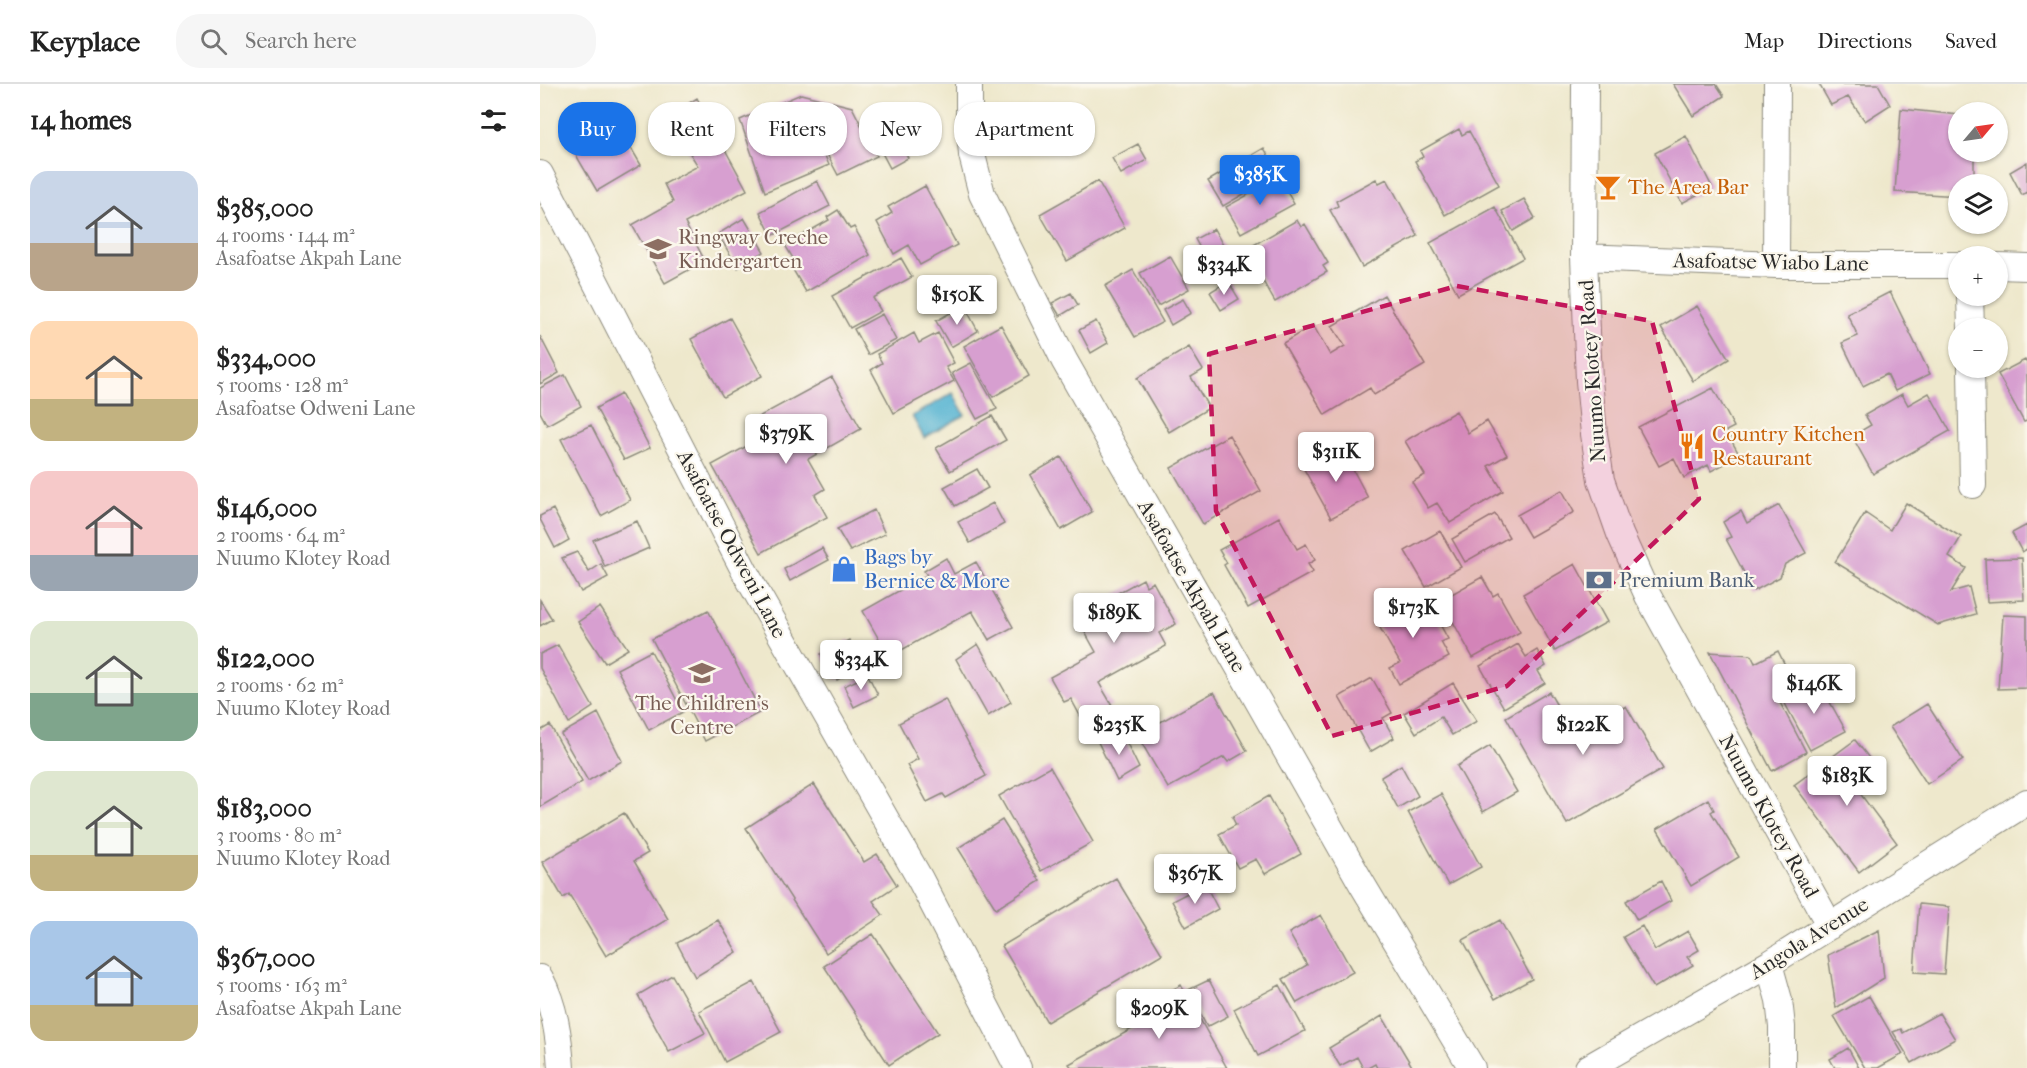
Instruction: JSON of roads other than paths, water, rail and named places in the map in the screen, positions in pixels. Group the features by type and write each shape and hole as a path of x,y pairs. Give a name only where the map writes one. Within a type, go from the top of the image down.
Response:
{"street":[{"name":"Asafoatse Akpah Lane","path":"969,84 972,156 982,194 1064,360 1362,884 1472,1068"},
{"name":"Nuumo Klotey Road","path":"1585,84 1584,257 1589,381 1601,480 1620,534 1648,596 1830,926"},
{"path":"1776,265 1777,84"},
{"name":"Asafoatse Odweni Lane","path":"540,174 746,574 920,879 1018,1068"},
{"name":"Asafoatse Wiabo Lane","path":"1584,257 1776,265 1948,265"},
{"path":"2008,266 2027,267"},
{"path":"1971,378 1973,485"},
{"name":"Angola Avenue","path":"1588,1068 1769,964 2027,802"},
{"path":"1769,964 1779,1000 1782,1027 1782,1068"},
{"path":"540,978 556,1018 561,1068"}],"water":[{"path":"953,393 965,415 924,438 912,416"}],"place":[{"name":"The Area Bar","path":"1608,187"},
{"name":"Ringway Creche Kindergarten","path":"658,249"},
{"name":"Country Kitchen Restaurant","path":"1692,446"},
{"name":"Bags by Bernice & More","path":"844,569"},
{"name":"Premium Bank","path":"1599,580"},
{"name":"The Children's Centre","path":"702,673"}]}
